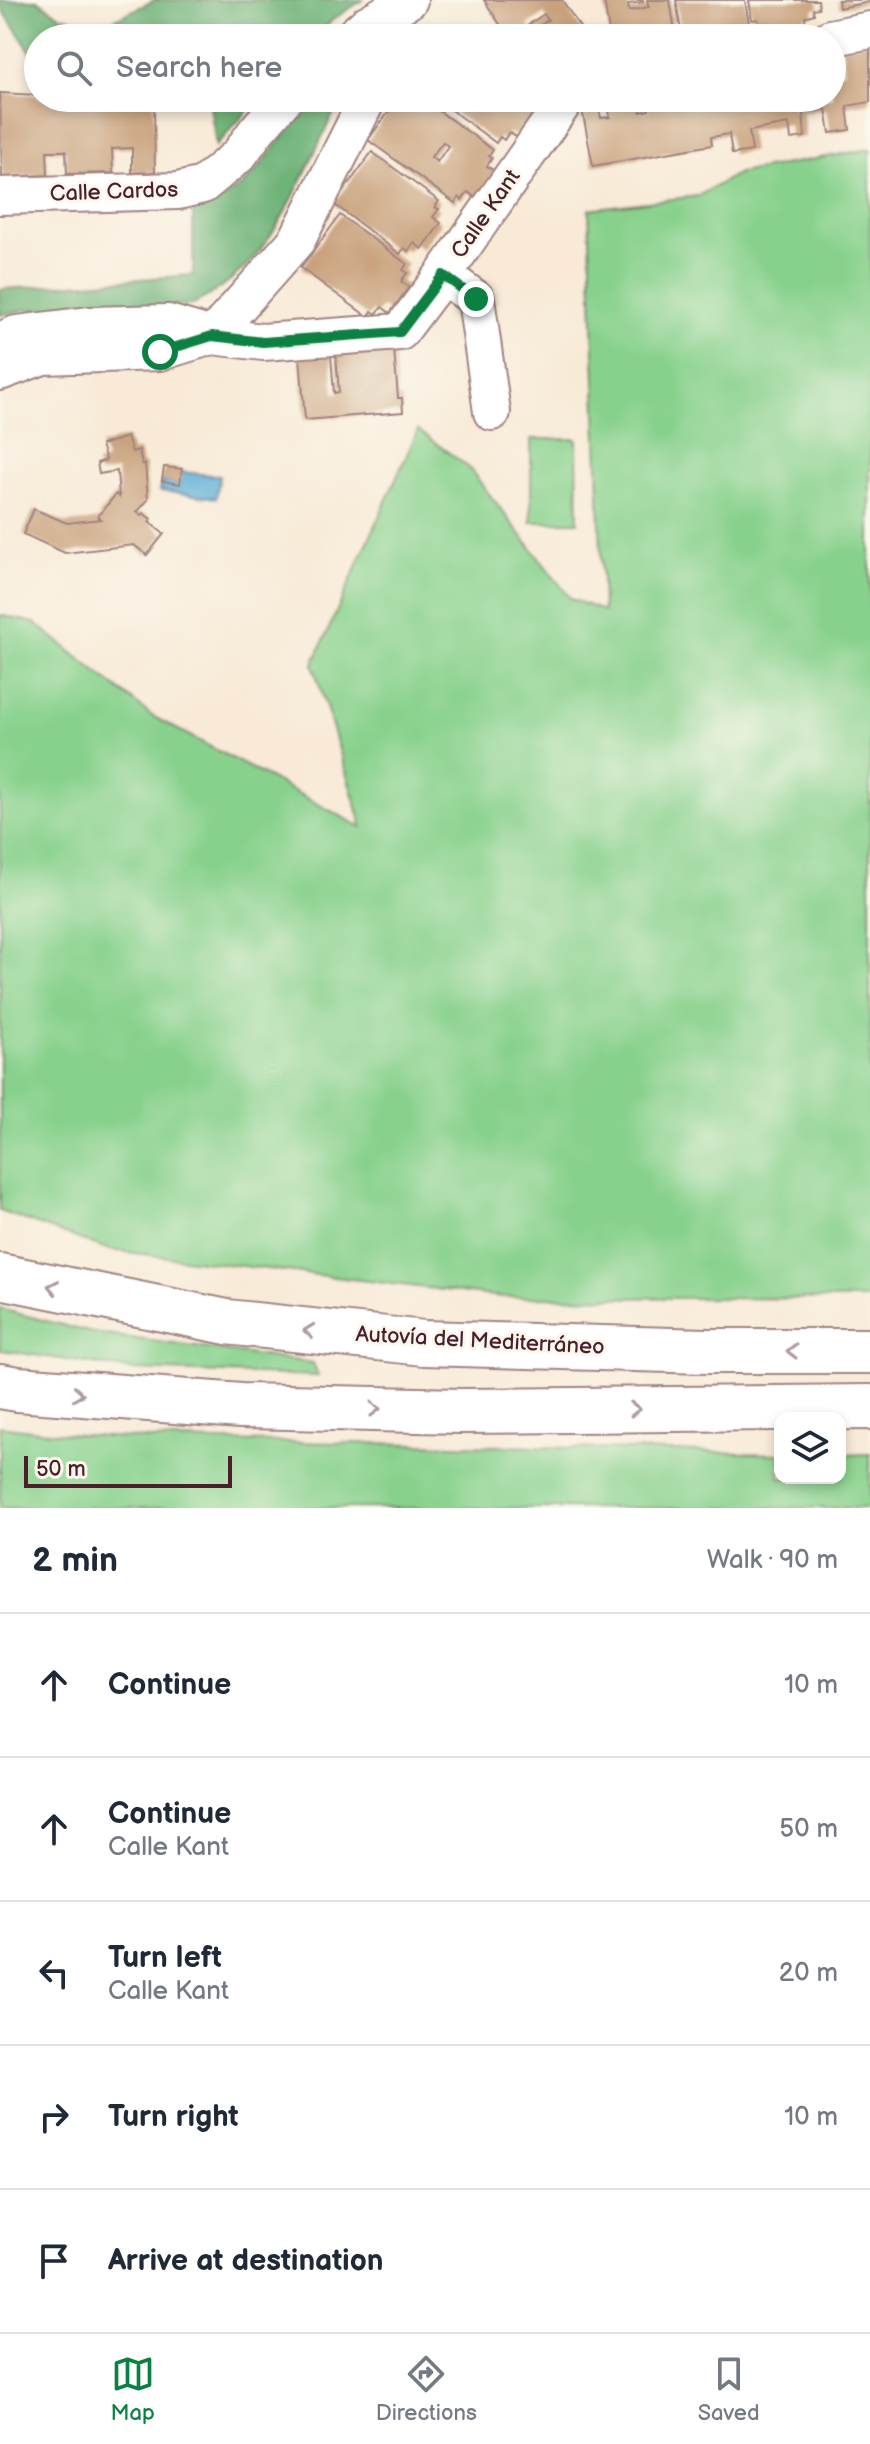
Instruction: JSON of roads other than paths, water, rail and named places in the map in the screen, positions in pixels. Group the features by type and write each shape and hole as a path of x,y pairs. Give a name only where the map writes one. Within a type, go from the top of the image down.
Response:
{"highway":[{"name":"Autovía del Mediterráneo","path":"0,1276 227,1322 424,1343 707,1351 870,1351"},
{"path":"0,1386 272,1407 461,1411 870,1407"}],"street":[{"path":"367,24 409,0"},
{"path":"409,24 422,0"},
{"path":"846,35 870,30"},
{"name":"Calle Cardos","path":"0,196 178,191 203,185 239,155 273,112"},
{"path":"0,372 43,356 160,352 212,336 297,240 361,112"},
{"name":"Calle Kant","path":"212,336 263,342 400,332 557,112"},
{"path":"443,275 476,299 492,412"},
{"path":"0,341 16,334 89,325 168,323 212,336"}],"water":[{"path":"182,472 220,476 216,498 160,491 162,481 180,483"}]}
